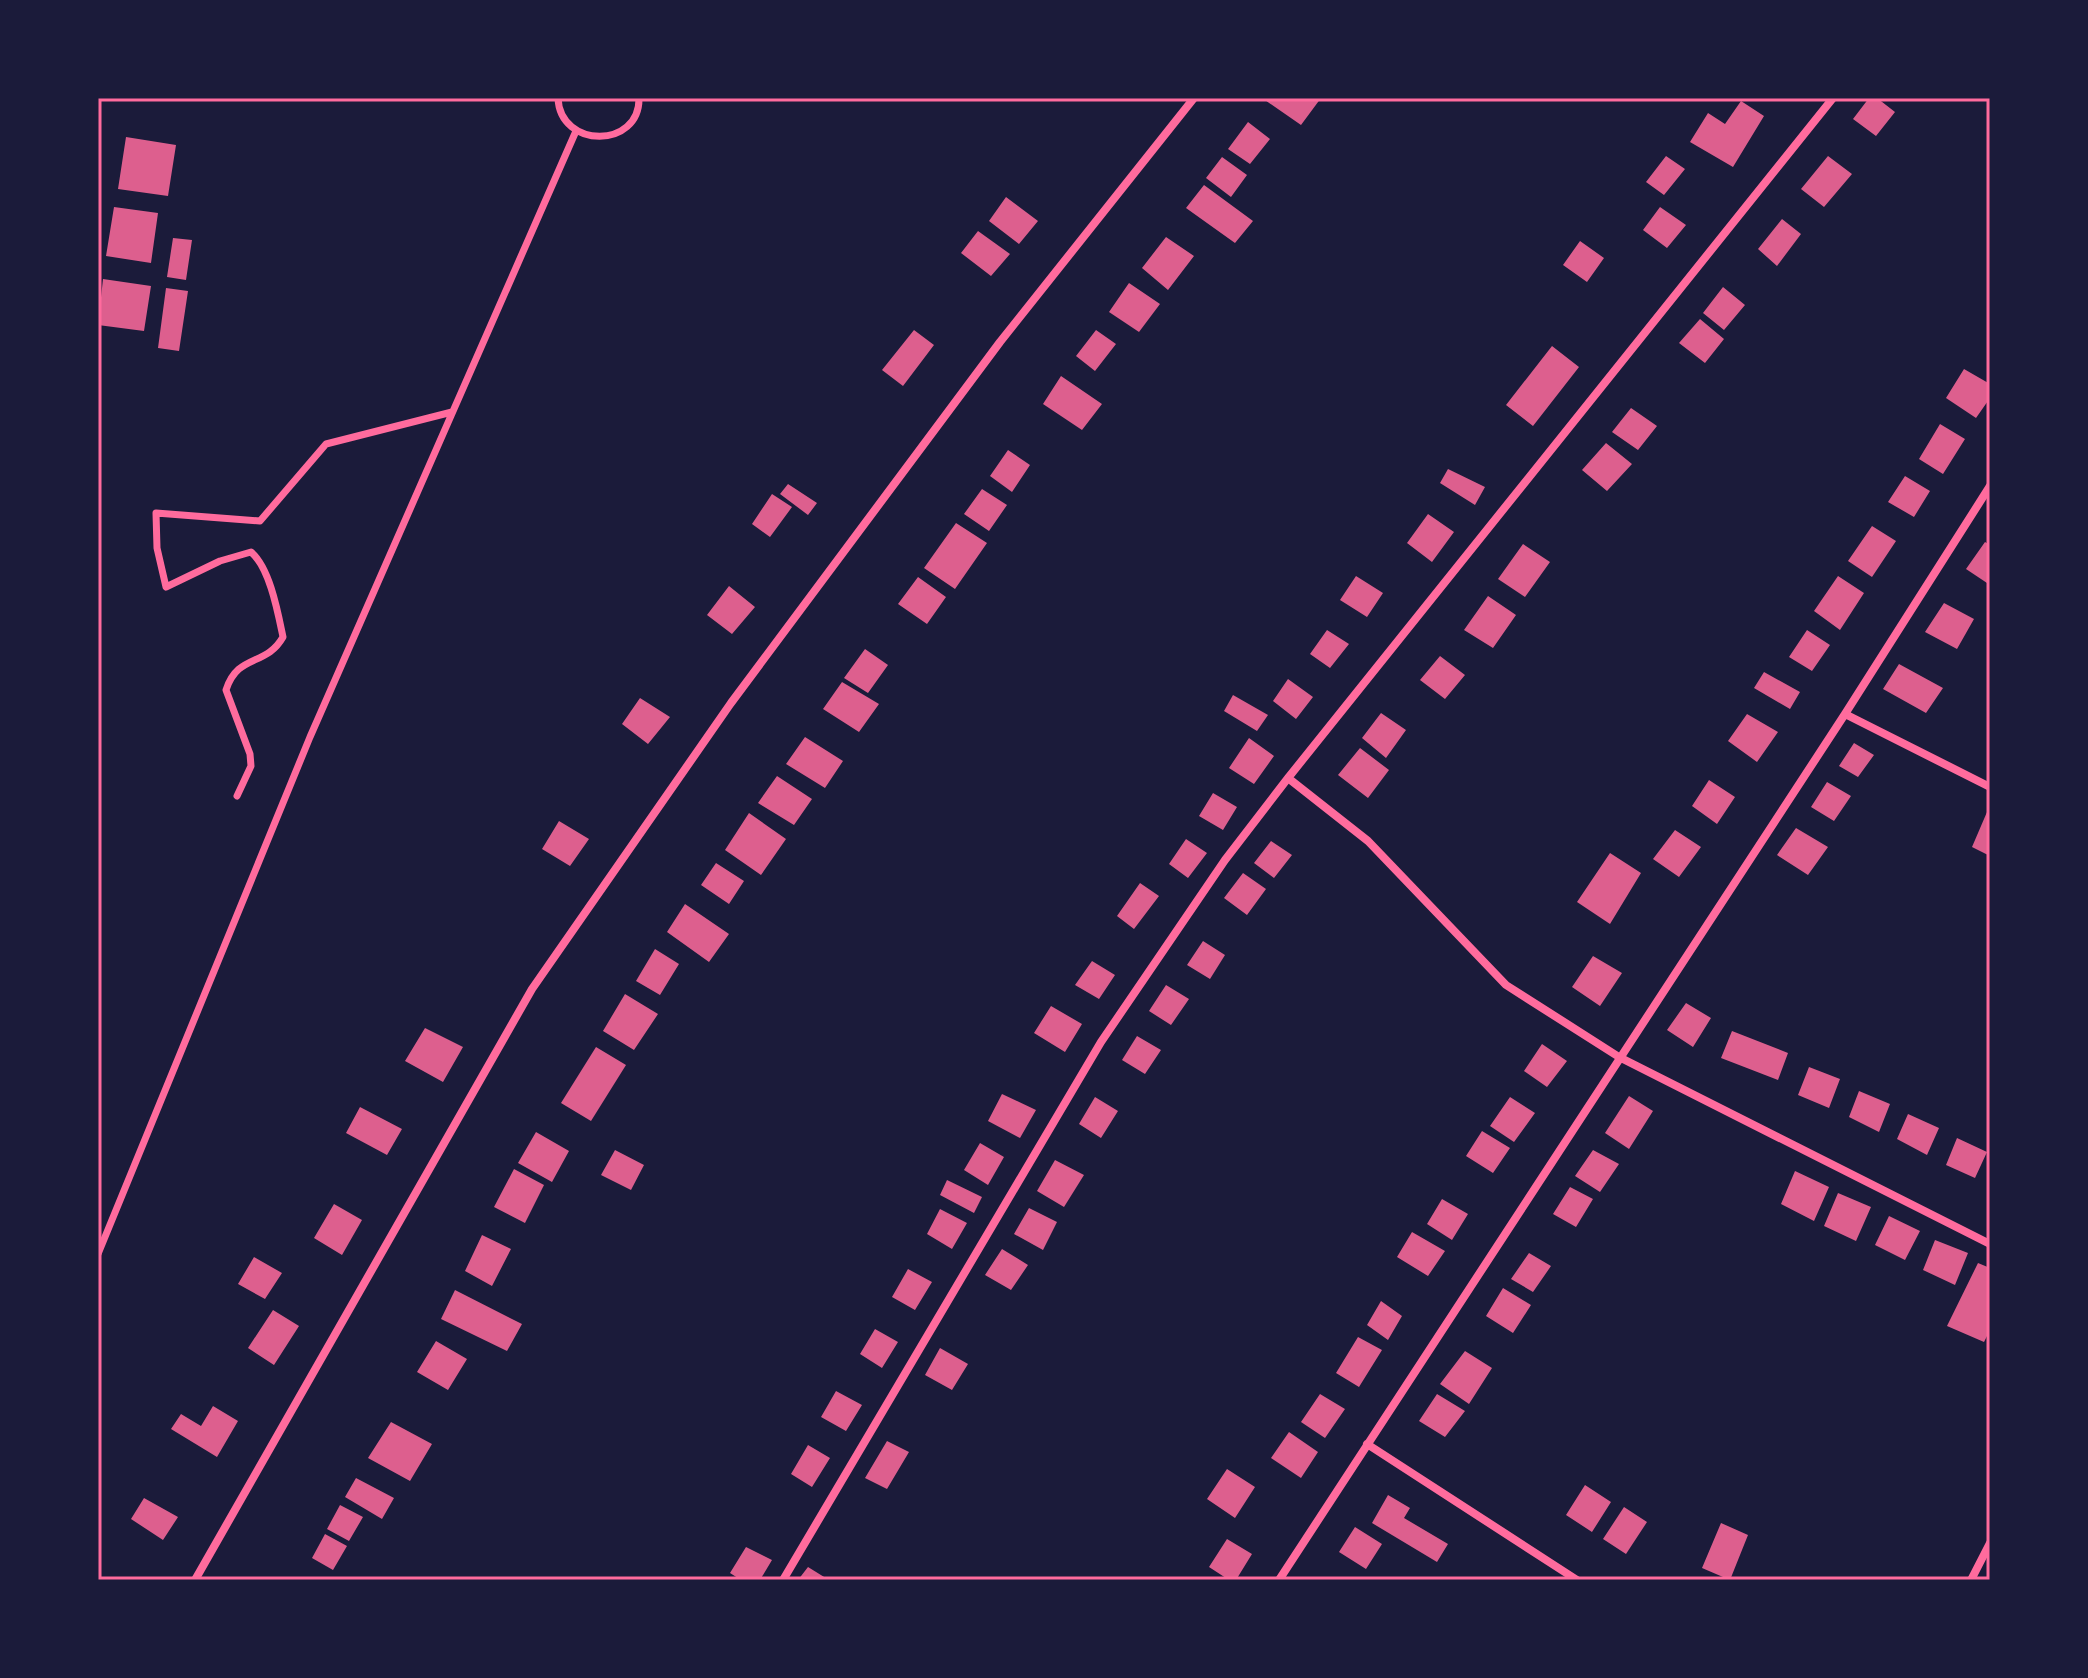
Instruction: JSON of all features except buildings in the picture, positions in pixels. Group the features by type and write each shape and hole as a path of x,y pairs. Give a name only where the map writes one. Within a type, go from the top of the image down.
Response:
{"street":[{"path":"558,98 564,121 576,131 595,138 615,135 631,122 639,98"},
{"path":"195,1580 532,989 749,678 1000,342 1194,98"},
{"path":"783,1580 1101,1042 1225,860 1833,98"},
{"path":"98,1254 310,737 576,131"},
{"path":"237,796 251,766 250,754 226,690 238,667 275,651 283,637 277,606 260,559 251,552 220,561 166,587 157,548 156,513 260,521 326,444 452,412"},
{"path":"1279,1580 1845,714 1990,486"},
{"path":"1845,714 1990,787"},
{"path":"1288,778 1368,841 1506,985 1619,1057 1990,1244"},
{"path":"1367,1444 1577,1580"},
{"path":"1971,1580 1990,1543"}]}
